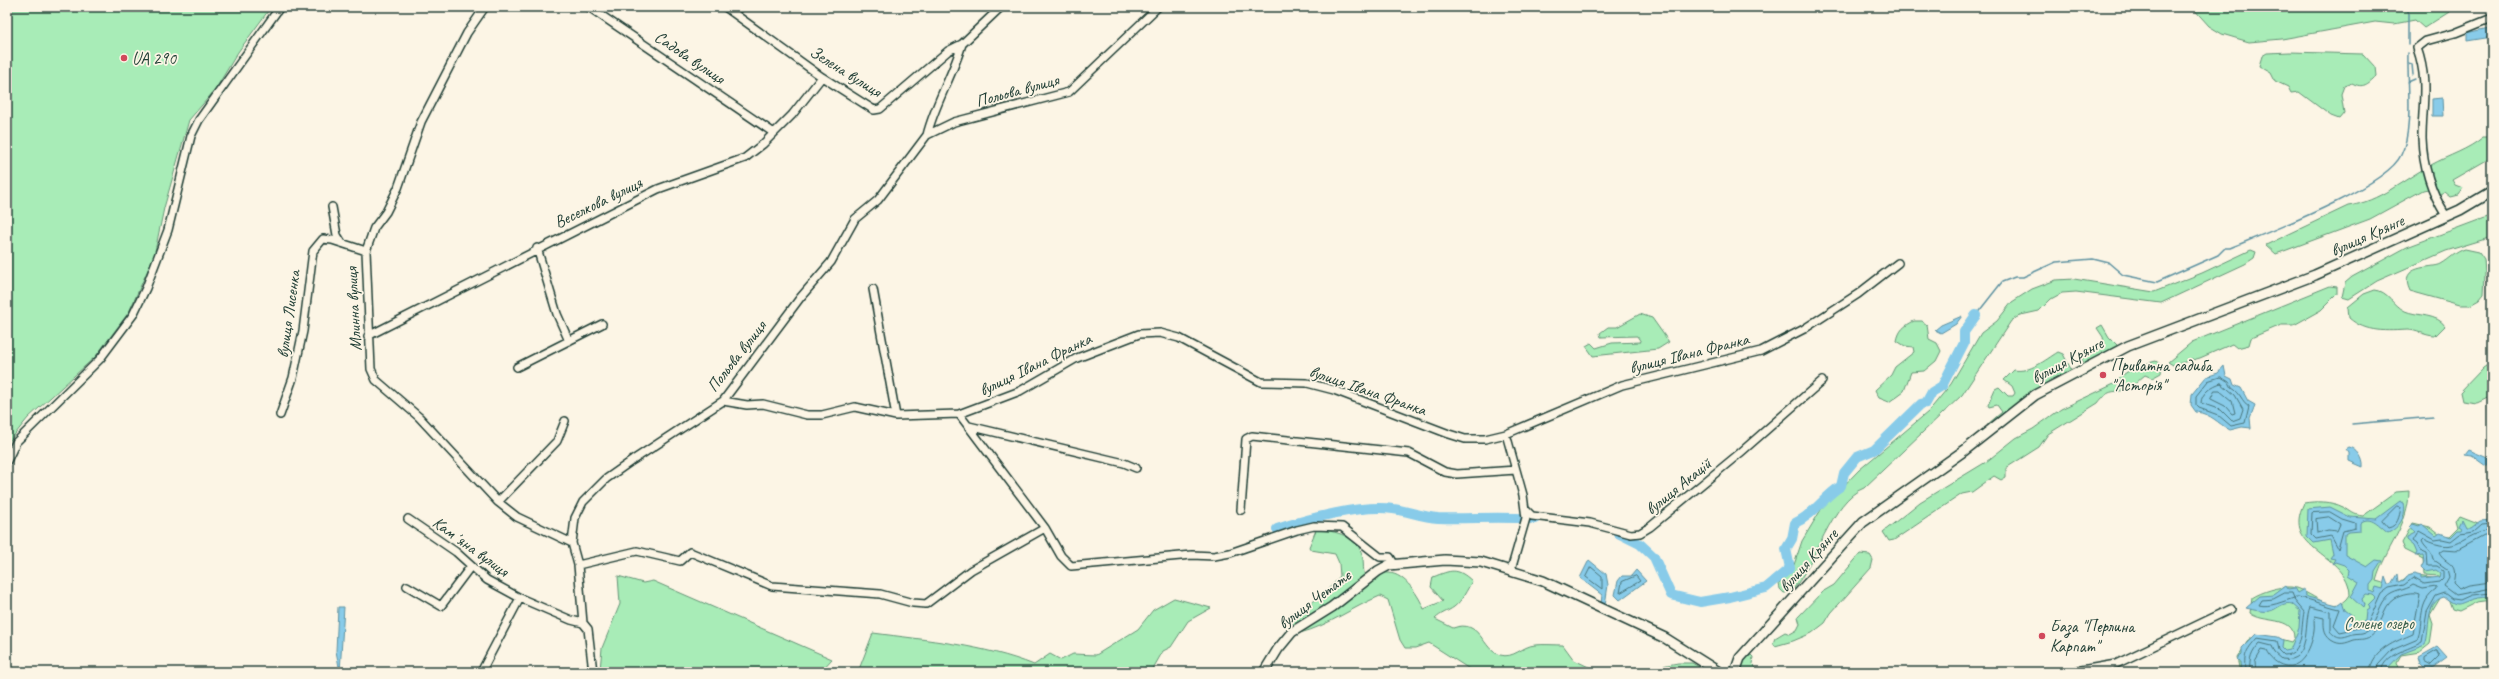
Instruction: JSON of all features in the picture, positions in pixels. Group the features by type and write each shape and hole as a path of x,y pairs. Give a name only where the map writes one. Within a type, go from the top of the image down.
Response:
{"street":[{"path":"7,462 16,442 100,359 133,315 146,288 168,230 192,136 199,120 280,7"},
{"name":"Млинна вулиця","path":"485,7 467,33 421,122 398,188 386,212 374,228 366,251 368,336 371,369 376,380 419,417 498,502 517,517 572,543"},
{"name":"Садова вулиця","path":"589,7 774,133"},
{"name":"Зелена вулиця","path":"725,7 822,77 874,110 880,109 948,51 962,44 1001,7"},
{"path":"732,12 741,7"},
{"name":"Польова вулиця","path":"927,134 954,122 1068,92 1079,85 1097,64 1158,7"},
{"path":"2446,216 2435,198 2424,162 2422,139 2426,83 2417,48 2426,41 2455,33 2492,18"},
{"name":"Польова вулиця","path":"593,672 588,629 583,623 578,565 572,543 575,518 583,502 606,479 724,401 800,298 831,262 855,219 878,200 927,134 931,119 957,63 962,44"},
{"name":"Веселкова вулиця","path":"368,336 470,286 537,248 671,183 745,158 774,133 809,95 822,77"},
{"name":"вулиця Крянге","path":"1735,672 1740,658 1863,522 1965,450 2035,395 2128,346 2315,276 2446,216 2492,191"},
{"path":"332,207 337,235 342,244"},
{"name":"вулиця Лисенка","path":"280,415 293,378 303,332 313,251 323,239 332,240 366,251"},
{"path":"537,248 557,314 569,341"},
{"name":"вулиця Івана Франка","path":"724,401 747,405 763,404 807,415 822,415 855,407 896,416 959,414 1020,390 1077,358 1139,334 1160,333 1179,338 1261,382 1307,383 1334,390 1465,439 1485,439 1506,434 1622,385 1761,351 1804,329 1858,294 1898,263"},
{"path":"873,289 896,416"},
{"path":"517,367 602,324"},
{"name":"вулиця Акацій","path":"1526,510 1532,516 1590,523 1631,534 1640,534 1656,523 1740,453 1822,381"},
{"path":"959,414 1046,528 1061,556 1071,566 1192,555 1214,556 1230,553 1297,530 1314,526 1342,527 1380,558 1390,557 1395,565 1445,560 1481,562 1543,581 1665,638 1719,672"},
{"path":"498,502 557,441 565,421"},
{"path":"969,426 1124,463 1136,468"},
{"path":"1506,434 1526,510 1526,518 1511,570"},
{"path":"1241,510 1246,440 1252,436 1409,453 1445,472 1457,474 1516,470"},
{"name":"Камʼяна вулиця","path":"408,519 456,552 487,580 520,598 571,620 583,623"},
{"path":"578,565 637,551 680,561 690,552 772,586 880,594 913,603 926,604 971,570 1046,528"},
{"name":"вулиця Четатє","path":"1264,672 1278,649 1292,632 1332,607 1378,571 1395,565"},
{"path":"407,586 441,606 471,566"},
{"path":"480,672 520,598"},
{"path":"2070,672 2085,668 2116,664 2231,609"}],"green space":[{"path":"7,7 271,7 238,52 215,90 189,120 164,208 154,256 129,312 96,356 28,418 7,444"},
{"path":"2192,7 2457,7 2424,28 2415,20 2394,24 2375,22 2282,39 2249,42 2222,34 2209,26"},
{"path":"2290,52 2363,54 2375,67 2376,76 2362,86 2352,83 2344,86 2341,94 2344,113 2339,119 2331,116 2299,92 2291,93 2288,87 2275,81 2271,73 2259,66 2262,56 2267,53"},
{"path":"2483,137 2492,137 2492,157 2452,180 2455,185 2463,188 2458,195 2450,197 2444,192 2438,195 2433,188 2423,190 2370,219 2276,254 2266,245 2348,206 2359,204 2381,195 2431,165 2465,149"},
{"path":"2492,215 2492,237 2446,251 2377,281 2349,299 2342,297 2345,283 2352,277 2407,247"},
{"path":"2465,249 2479,252 2484,259 2484,294 2479,300 2470,305 2460,305 2410,291 2407,282 2408,276 2412,271 2441,264"},
{"path":"2251,250 2256,252 2254,258 2245,264 2161,303 2076,292 2062,293 2051,299 2039,311 2021,315 2011,321 1962,395 1864,488 1852,495 1833,519 1800,581 1791,592 1784,593 1780,589 1779,584 1794,565 1802,541 1822,508 1859,470 1928,412 1951,384 1981,333 1997,321 2012,302 2032,289 2056,280 2074,279 2154,292 2202,273"},
{"path":"2330,286 2337,287 2337,294 2321,310 2294,325 2281,325 2251,338 2249,345 2237,348 2232,344 2200,358 2173,365 2168,362 2192,342"},
{"path":"2375,290 2383,293 2405,311 2432,317 2442,322 2445,326 2435,336 2432,336 2411,330 2385,331 2370,329 2349,318 2348,307 2364,294"},
{"path":"1640,314 1652,318 1669,342 1658,349 1593,356 1586,346 1591,343 1596,348 1612,343 1641,342 1637,336 1601,337 1600,333 1608,327 1617,327"},
{"path":"1914,321 1922,321 1927,325 1929,339 1937,343 1941,351 1936,361 1924,371 1911,372 1904,391 1889,402 1879,398 1875,390 1891,375 1895,367 1914,352 1913,347 1905,346 1897,341 1902,329"},
{"path":"2102,325 2109,337 2119,347 2084,365 2082,360 2086,349 2092,351 2104,343 2103,337 2097,328"},
{"path":"2058,352 2063,354 2072,371 1988,428 1988,424 2002,412 1997,405 1989,407 1988,405 1995,389 1999,387 2008,396 2013,396 2015,393 2012,386 2004,380 2014,370 2026,370 2032,368"},
{"path":"2156,361 2162,366 2161,373 2152,378 2145,375 2128,389 2112,392 2106,395 2098,403 2048,434 2039,447 2006,468 2006,477 2001,480 1994,476 1972,492 1962,494 1894,540 1889,541 1883,532 1920,502 1986,462 2016,438 2033,429 2061,409 2114,384 2122,375 2132,369"},
{"path":"2492,362 2492,396 2477,403 2462,401 2460,392 2483,368"},
{"name":"Солене озеро","path":"2409,491 2408,504 2401,526 2380,569 2376,581 2394,586 2410,575 2439,579 2438,576 2424,575 2423,559 2405,550 2402,543 2413,523 2430,527 2440,535 2450,536 2459,527 2457,520 2460,516 2478,523 2492,533 2492,600 2477,602 2459,611 2452,609 2445,590 2430,615 2433,624 2430,644 2420,652 2401,655 2397,662 2399,668 2393,672 2357,672 2356,667 2341,672 2240,672 2237,658 2250,638 2280,639 2291,642 2294,638 2293,631 2289,626 2255,616 2250,613 2252,598 2282,587 2298,589 2329,604 2344,602 2350,595 2347,581 2339,569 2308,542 2301,532 2299,519 2304,503 2318,502 2334,504 2343,507 2354,514 2363,516 2396,492"},
{"path":"1316,530 1331,531 1352,540 1361,551 1364,572 1368,580 1384,573 1395,574 1401,577 1411,586 1424,609 1443,601 1431,587 1433,577 1449,571 1462,573 1472,581 1462,599 1457,605 1435,619 1453,628 1462,626 1470,627 1494,652 1505,656 1514,654 1535,645 1563,645 1574,660 1599,672 1474,672 1429,643 1415,648 1405,648 1400,640 1388,600 1380,596 1321,626 1300,633 1290,620 1290,614 1318,598 1330,588 1340,576 1339,563 1335,554 1311,550 1309,547"},
{"path":"1860,554 1870,555 1873,560 1871,568 1831,613 1825,623 1812,633 1793,641 1775,646 1773,643 1775,638 1785,632 1790,634 1797,630 1800,624 1798,617 1822,592 1834,585"},
{"path":"618,576 643,583 653,581 832,659 820,672 607,672 600,670 602,648 620,604"},
{"path":"1174,598 1211,608 1188,621 1171,647 1163,651 1151,672 858,672 873,633 955,644 1015,658 1034,665 1050,654 1061,660 1073,654 1096,655 1138,629 1153,610"},
{"path":"1751,655 1753,657 1752,664 1757,669 1783,672 1740,672 1742,661"},
{"path":"1678,663 1692,663 1708,672 1630,672"}],"water":[{"path":"2490,28 2492,37 2467,41 2467,33"},
{"path":"2442,98 2443,116 2432,116 2432,99"},
{"path":"1962,316 1956,324 1941,333 1935,330 1941,325"},
{"path":"2224,366 2226,376 2232,379 2234,385 2241,388 2248,401 2255,405 2250,418 2251,428 2242,427 2230,430 2210,417 2196,412 2191,405 2192,394 2206,377 2218,373"},
{"path":"2349,447 2355,449 2359,454 2363,467 2349,461 2349,453 2346,449"},
{"path":"2469,450 2492,460 2492,465 2486,466 2472,456 2465,455"},
{"name":"Солене озеро","path":"2400,501 2404,503 2405,508 2403,517 2399,525 2392,531 2388,533 2372,521 2368,520 2360,523 2360,531 2348,532 2345,534 2345,555 2367,567 2376,560 2382,561 2375,572 2374,580 2370,585 2370,591 2374,593 2376,587 2383,589 2386,576 2389,584 2392,584 2398,574 2399,582 2404,580 2407,576 2414,574 2421,576 2421,579 2439,577 2440,573 2436,570 2425,572 2421,568 2424,562 2423,555 2415,556 2417,553 2414,546 2407,540 2407,537 2415,533 2410,527 2413,524 2419,526 2422,524 2436,536 2440,533 2451,537 2458,530 2462,530 2463,528 2460,526 2463,520 2467,528 2471,528 2480,521 2491,520 2492,503 2492,596 2475,598 2458,604 2453,603 2444,597 2438,600 2433,604 2431,610 2425,645 2401,654 2384,672 2357,672 2355,669 2354,672 2241,672 2240,662 2237,661 2239,656 2242,655 2242,648 2256,634 2278,637 2283,640 2282,648 2285,651 2290,650 2299,628 2300,611 2292,604 2285,604 2268,611 2246,608 2260,596 2274,595 2286,586 2288,589 2294,588 2297,593 2304,589 2305,595 2308,597 2337,605 2342,601 2345,610 2352,615 2351,623 2355,625 2365,621 2366,611 2369,609 2368,606 2376,598 2373,595 2366,594 2362,599 2364,605 2363,608 2351,597 2359,582 2348,575 2349,570 2344,565 2335,562 2332,564 2335,559 2330,558 2333,554 2330,540 2314,543 2307,536 2308,509 2330,507 2350,517 2376,519"},
{"path":"1589,560 1606,574 1608,585 1605,605 1601,604 1602,595 1580,578"},
{"path":"1636,570 1646,581 1620,600 1615,595 1618,581 1622,576 1631,576"},
{"path":"338,607 344,607 340,672 336,651"},
{"path":"2437,647 2447,658 2429,671 2421,663 2419,657"}],"waterway":[{"path":"2408,7 2408,45"},
{"path":"1976,315 2002,282 2015,277 2023,277 2056,262 2093,259 2109,263 2123,275 2157,282 2218,255 2225,248 2230,248 2324,208 2350,195 2391,168 2401,155 2405,144 2409,119 2408,53"},
{"path":"2408,63 2412,64 2413,75"},
{"path":"2408,82 2415,79"},
{"path":"1618,533 1640,544 1654,557 1671,595 1700,602 1730,597 1766,588 1790,568 1786,549 1792,539 1795,523 1802,520 1841,486 1844,473 1857,457 1874,450 1921,404 1926,403 1932,392 1942,386 1964,343 1964,332 1976,315"},
{"path":"2352,424 2433,417"},
{"path":"1277,529 1335,513 1351,510 1380,508 1399,510 1438,518 1535,519"}],"place":[{"name":"UA 290","path":"124,58"},
{"name":"Приватна садиба \"Асторія\"","path":"2103,375"},
{"name":"База \"Перлина Карпат\"","path":"2042,636"}]}
